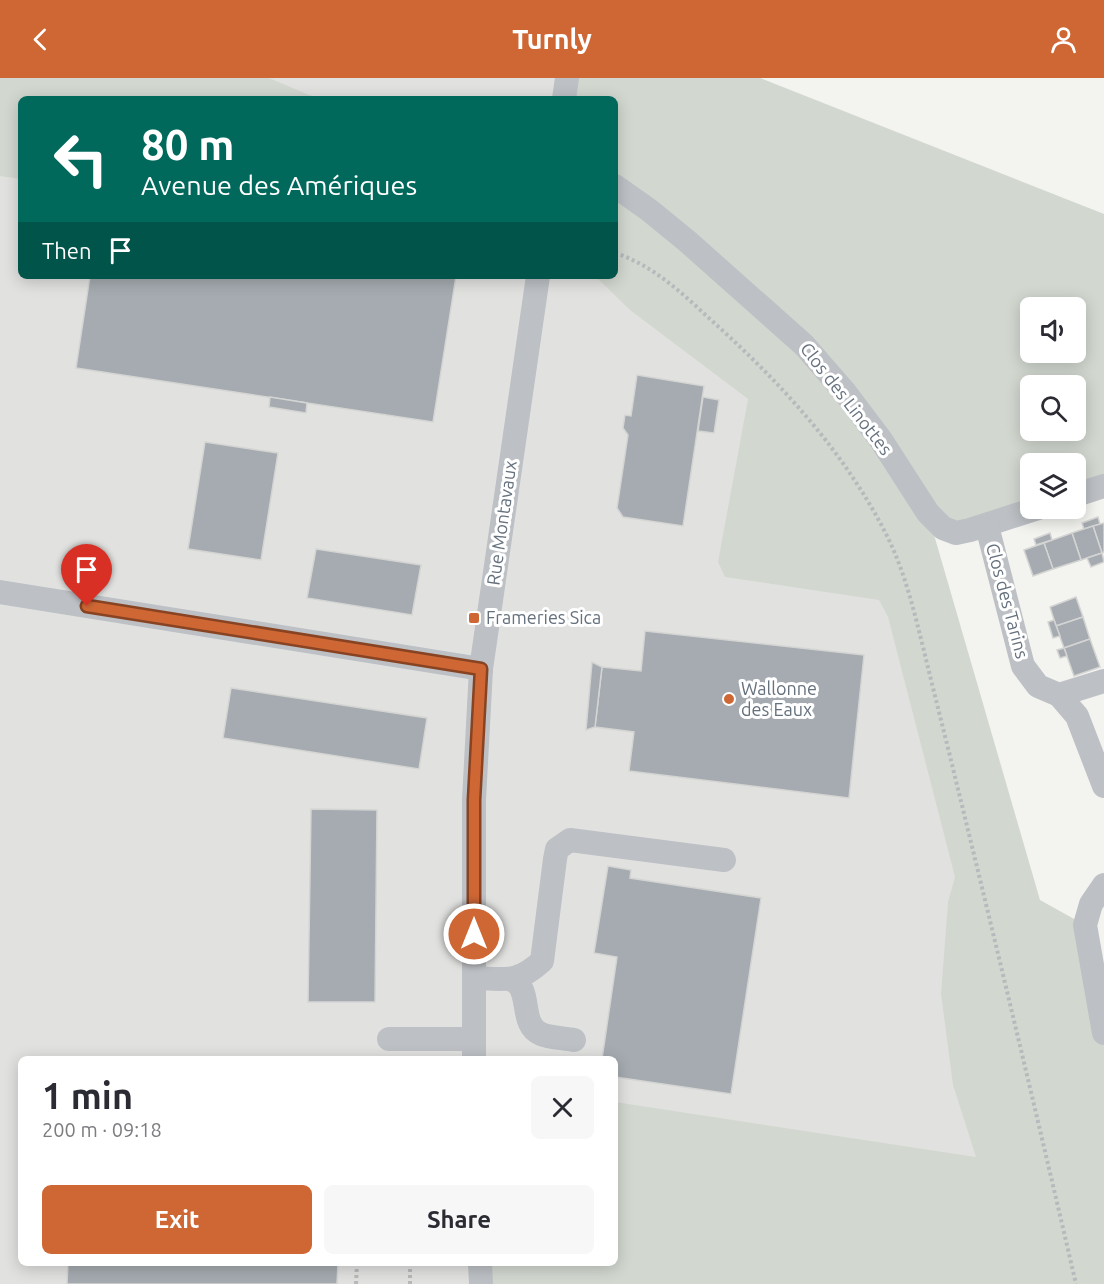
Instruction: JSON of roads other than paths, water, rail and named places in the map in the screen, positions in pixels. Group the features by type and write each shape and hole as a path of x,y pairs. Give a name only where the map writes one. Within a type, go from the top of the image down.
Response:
{"street":[{"path":"564,96 567,78"},
{"name":"Clos des Linottes","path":"618,188 687,241 804,345 881,440 928,513 943,528 956,533 987,526 1020,514"},
{"name":"Rue Montavaux","path":"474,1049 474,800 481,669 538,279"},
{"path":"1086,492 1104,486"},
{"name":"Clos des Tarins","path":"987,526 1023,666 1038,686 1059,695 1077,716 1104,786"},
{"path":"0,592 481,669"},
{"path":"1059,695 1104,681"},
{"path":"474,978 510,979 524,976 542,961 557,849 570,840 724,860"},
{"path":"1104,885 1091,904 1085,925 1104,1033"},
{"path":"510,979 518,984 521,990 533,1028 541,1034 574,1040"},
{"path":"389,1039 474,1049"},
{"path":"480,1266 481,1284"}],"place":[{"name":"Frameries Sica","path":"474,618"},
{"name":"Wallonne des Eaux","path":"729,699"}]}
